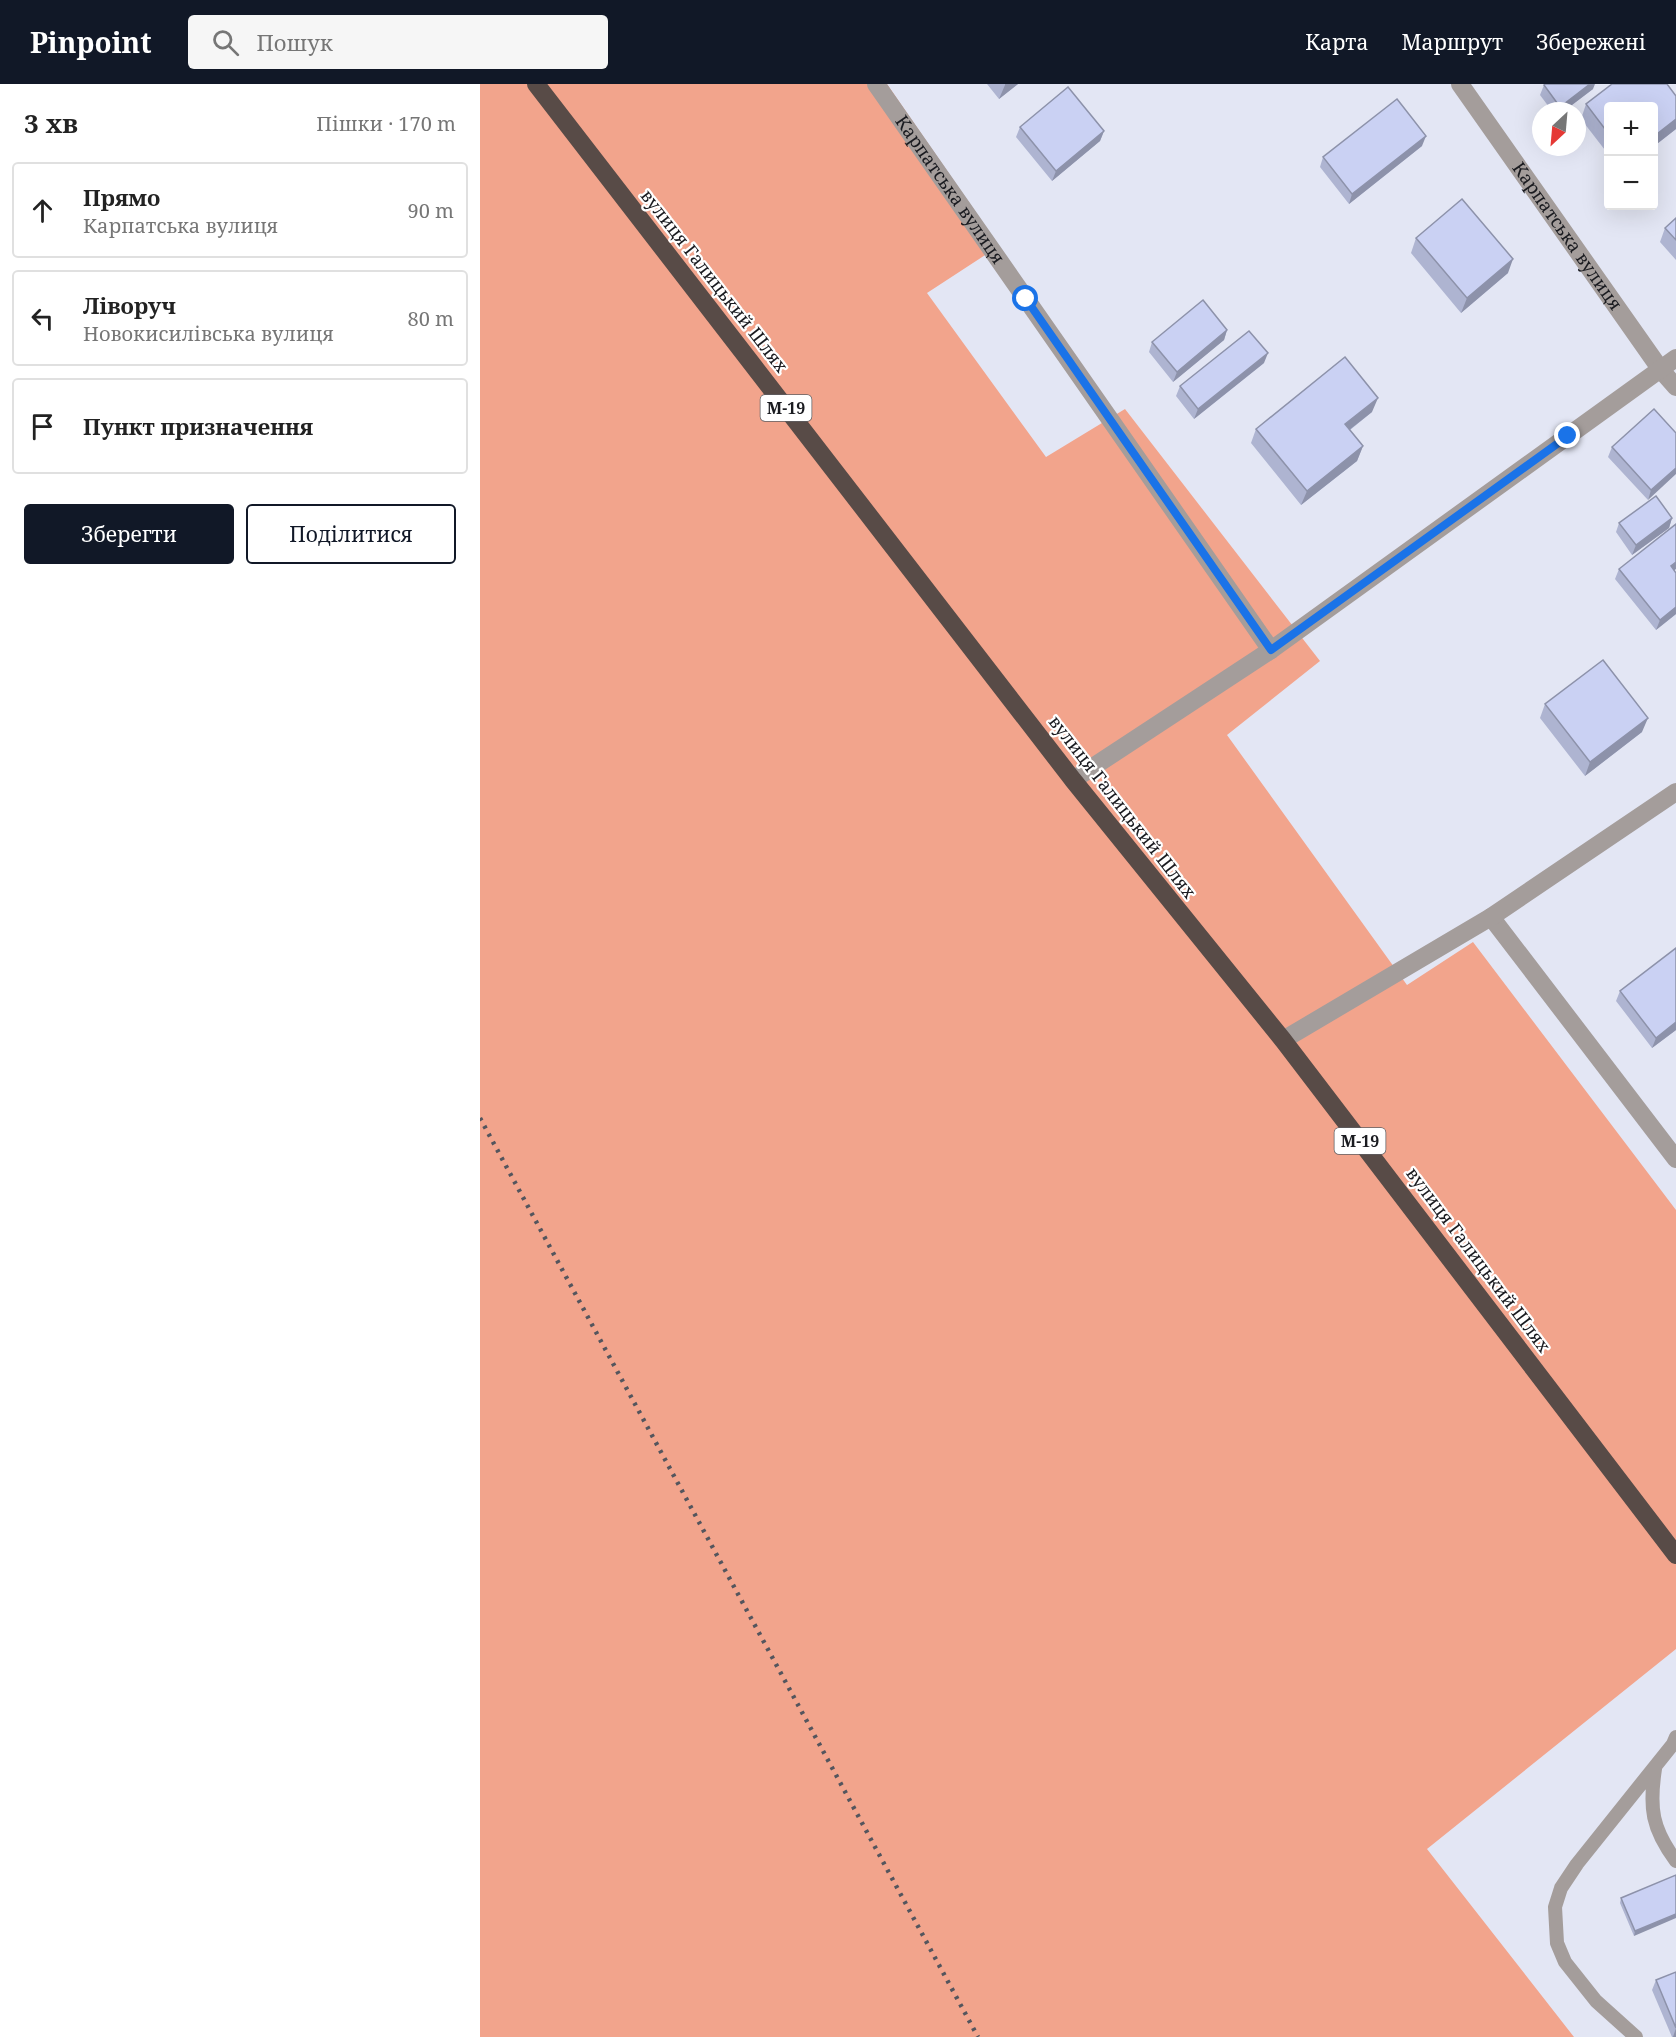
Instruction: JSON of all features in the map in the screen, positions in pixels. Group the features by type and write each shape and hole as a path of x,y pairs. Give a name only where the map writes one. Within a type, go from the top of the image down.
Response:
{"highway":[{"name":"вулиця Галицький Шлях","path":"536,84 1073,780 1283,1040 1676,1555"}],"street":[{"name":"Карпатська вулиця","path":"876,84 1271,650"},
{"name":"Карпатська вулиця","path":"1460,84 1676,387"},
{"path":"1073,780 1271,650 1676,358"},
{"path":"1283,1040 1491,917 1676,792"},
{"path":"1491,917 1676,1159"}],"lane":[{"path":"1636,2037 1596,2001 1565,1962 1557,1943 1555,1907 1561,1888 1577,1864 1655,1767 1676,1737"},
{"path":"1655,1767 1652,1791 1654,1823 1676,1861"}],"shaded area":[{"path":"480,84 887,84 999,246 927,293 1046,457 1125,409 1320,661 1227,735 1407,985 1473,942 1676,1210 1676,1649 1427,1849 1574,2037 480,2037"}],"building":[{"path":"1590,84 1567,102 1556,102 1544,85"},
{"path":"1612,84 1667,84 1676,96 1676,119 1658,133 1658,102 1604,102 1604,128 1586,104"},
{"path":"1068,87 1104,131 1056,171 1020,127"},
{"path":"1397,99 1426,136 1352,194 1323,157"},
{"path":"1462,199 1513,259 1467,298 1416,238"},
{"path":"1676,218 1676,240 1665,228"},
{"path":"1203,300 1227,330 1177,372 1152,342"},
{"path":"1249,331 1268,353 1198,409 1180,386"},
{"path":"1345,357 1378,398 1345,424 1363,446 1307,491 1256,429"},
{"path":"1654,409 1676,433 1676,468 1651,490 1612,447"},
{"path":"1656,496 1672,518 1636,545 1619,523"},
{"path":"1676,524 1676,562 1671,566 1676,573 1676,607 1660,620 1619,569"},
{"path":"1603,660 1648,718 1590,762 1545,704"},
{"path":"1676,948 1676,1022 1656,1038 1620,991"},
{"path":"1676,1875 1676,1914 1635,1931 1621,1898"},
{"path":"1676,1972 1676,2028 1656,1980"}],"railway":[{"path":"480,1118 978,2037"}],"route":[{"path":"1026,299 1271,650 1568,436"}]}
